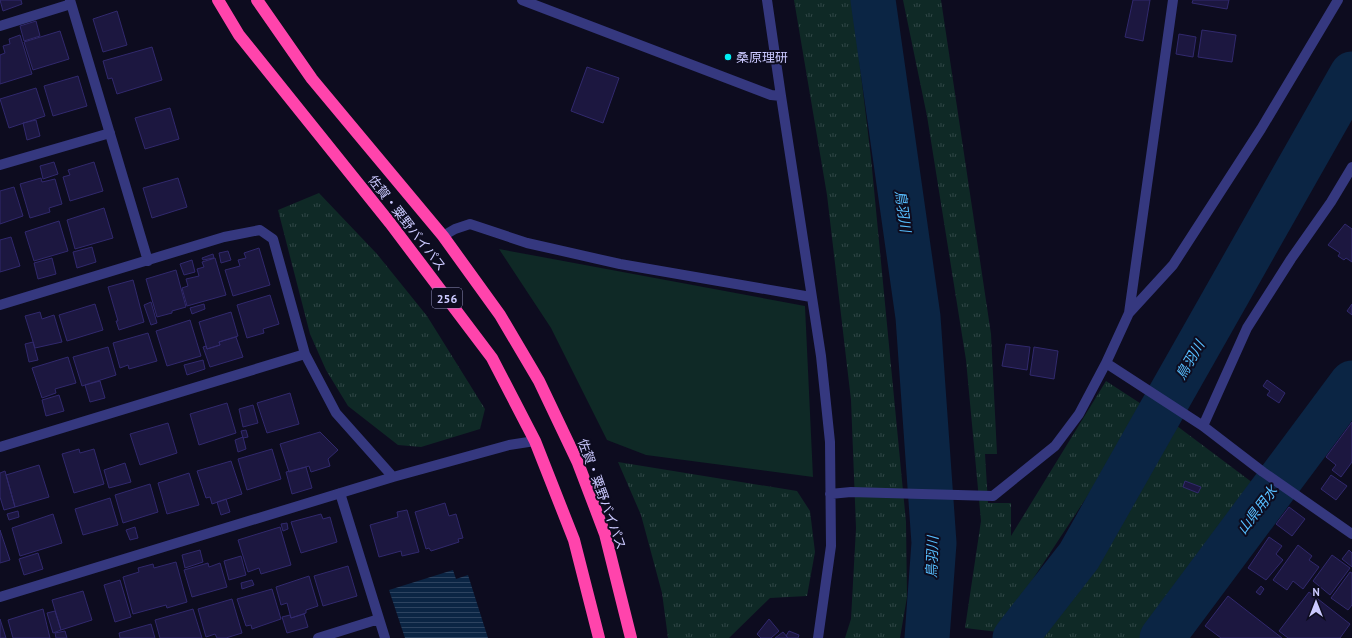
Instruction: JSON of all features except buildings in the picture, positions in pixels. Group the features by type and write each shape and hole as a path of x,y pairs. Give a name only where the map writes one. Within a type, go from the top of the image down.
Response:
{"highway":[{"name":"佐賀・粟野バイパス","path":"218,0 239,35 390,223 492,358 534,441 574,540 599,638"},
{"name":"佐賀・粟野バイパス","path":"257,0 312,78 443,236 500,315 516,341 539,381 578,463 604,534 631,638"}],"street":[{"path":"522,0 770,95 781,96"},
{"path":"767,0 821,356 830,442 831,546 818,638"},
{"path":"830,494 851,492 993,496 1055,446 1079,414 1106,363 1129,313 1173,0"},
{"path":"1129,313 1173,265 1261,129 1338,0"},
{"path":"0,26 70,2 148,261"},
{"path":"0,165 110,133"},
{"path":"1203,426 1247,328 1291,259 1331,202 1352,167"},
{"path":"443,236 455,229 470,224 527,243 620,264 811,297"},
{"path":"0,305 224,237 260,230 273,240 305,354 336,413 393,477"},
{"path":"0,447 305,354"},
{"path":"1106,363 1203,426 1263,472 1352,534"},
{"path":"0,597 393,477 509,445 534,441"},
{"path":"340,494 385,638"},
{"path":"318,638 379,620"}],"green space":[{"path":"794,0 852,0 871,158 906,522 907,597 900,638 845,638 851,619 856,528 851,400 827,195"},
{"path":"903,0 941,0 991,334 997,454 985,454 988,503 1011,503 1011,536 1106,381 1146,407 998,632 965,628 981,521 966,360 927,116"},
{"path":"319,193 377,254 427,316 485,409 480,429 421,447 398,445 348,406 326,370 310,334 278,210"},
{"path":"499,249 805,306 813,477 646,455 607,440 551,328"},
{"path":"1165,417 1253,483 1141,638 1018,638"},
{"path":"618,462 797,491 810,511 815,552 807,596 770,598 729,638 668,638 662,593 641,515"}],"water":[{"path":"453,570 456,579 468,575 488,638 405,638 389,590"}],"waterway":[{"name":"鳥羽川","path":"873,0 918,317 934,543 927,638"},
{"name":"鳥羽川","path":"1015,638 1079,556 1352,74"},
{"name":"山県用水","path":"1162,638 1352,383"}],"place":[{"name":"桑原理研","path":"728,57"}]}
